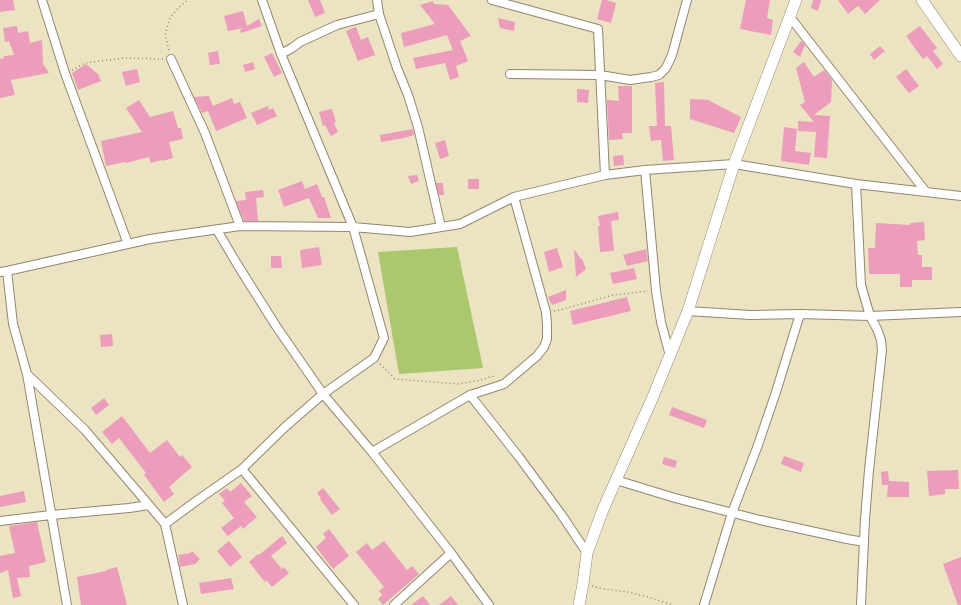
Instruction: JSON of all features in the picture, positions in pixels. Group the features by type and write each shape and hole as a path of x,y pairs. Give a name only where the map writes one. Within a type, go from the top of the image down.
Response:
{"street":[{"path":"42,0 65,73 128,244"},
{"path":"165,524 242,468 285,427 323,394 374,358 384,338 353,227 281,54 262,0"},
{"path":"377,0 379,14 418,127 441,227"},
{"path":"493,0 598,30 605,175"},
{"path":"510,74 600,75 630,80 659,75 666,68 672,55 687,0"},
{"path":"578,605 583,584 587,553 602,512 652,399 688,311 734,164 796,0"},
{"path":"922,0 961,56"},
{"path":"281,54 300,42 337,25 379,14"},
{"path":"790,16 926,192"},
{"path":"171,59 205,133 240,226"},
{"path":"67,605 27,374 13,324 4,272 150,239 240,226 353,227 410,232 460,224 514,197 605,175 645,170 734,164 856,184 961,196"},
{"path":"645,170 656,291 661,322 670,356"},
{"path":"856,184 861,285 870,316 881,340 882,350 869,470 861,605"},
{"path":"372,452 470,395 504,384 537,356 544,348 547,325 546,312 514,197"},
{"path":"217,230 272,320 323,394 372,452 451,553 489,605"},
{"path":"688,311 750,315 800,314 870,316 961,312"},
{"path":"704,605 732,513 758,445 800,314"},
{"path":"27,374 86,430 165,524 183,605"},
{"path":"470,395 520,457 587,553"},
{"path":"242,468 354,605"},
{"path":"616,480 675,498 760,520 847,540 864,542"},
{"path":"0,521 149,505"},
{"path":"394,605 451,553"}],"path":[{"path":"65,73 85,63 124,58 171,59 165,35 170,18 178,8 188,0"},
{"path":"546,312 560,310 613,294 656,291"},
{"path":"374,358 395,379 459,384 481,380 492,376 504,384"},
{"path":"583,584 648,596 673,605"}],"green space":[{"path":"457,247 483,368 399,374 378,252"}],"building":[{"path":"0,0 13,0 15,10 0,12"},
{"path":"308,0 320,0 325,13 315,17"},
{"path":"602,0 616,3 611,23 597,19"},
{"path":"746,0 770,0 767,18 773,20 771,35 740,29"},
{"path":"813,0 821,0 818,11 811,8"},
{"path":"838,0 880,0 865,14 858,6 848,14"},
{"path":"433,1 434,4 448,5 471,36 460,41 468,61 456,66 459,77 450,80 445,63 416,69 413,58 453,50 447,35 404,47 401,33 435,24 420,5"},
{"path":"243,11 247,26 259,19 262,26 241,33 240,30 244,28 228,31 224,16"},
{"path":"498,18 515,22 514,31 500,28"},
{"path":"17,26 18,33 28,31 30,43 42,40 43,64 49,73 11,80 15,95 0,98 0,59 4,58 4,56 14,55 9,41 5,42 3,28"},
{"path":"920,26 937,48 933,51 943,64 937,69 927,56 923,59 906,36"},
{"path":"356,27 361,40 368,37 375,55 358,61 346,31"},
{"path":"801,41 805,45 800,57 793,52"},
{"path":"880,46 885,51 874,60 870,54"},
{"path":"218,51 220,64 210,65 208,53"},
{"path":"272,53 282,73 274,77 264,57"},
{"path":"253,62 255,69 245,72 243,65"},
{"path":"804,62 814,77 824,70 832,80 831,102 814,115 830,116 827,158 814,157 816,132 798,131 798,121 814,122 800,105 805,102 796,68"},
{"path":"86,64 98,74 101,81 78,90 72,73"},
{"path":"137,69 140,82 126,86 122,72"},
{"path":"906,69 919,86 909,93 896,77"},
{"path":"664,82 665,126 671,126 674,160 663,161 661,140 651,141 649,126 657,126 655,83"},
{"path":"618,86 632,86 632,133 622,133 623,139 609,140 607,100 619,101"},
{"path":"577,89 589,90 588,103 577,102"},
{"path":"209,96 213,106 232,98 234,104 240,102 247,118 216,131 208,111 202,113 194,97"},
{"path":"690,99 708,100 741,117 734,133 690,119"},
{"path":"139,100 150,117 173,111 178,128 181,128 183,139 169,142 173,158 151,163 149,157 106,166 101,141 142,132 126,108"},
{"path":"268,106 269,110 273,108 277,116 257,125 251,113"},
{"path":"332,109 336,122 334,123 338,132 331,136 325,125 323,126 319,112"},
{"path":"784,127 797,129 795,151 811,153 809,165 781,161"},
{"path":"413,129 414,135 381,142 380,135"},
{"path":"445,140 449,156 440,159 435,143"},
{"path":"623,155 624,165 614,166 613,156"},
{"path":"417,175 419,181 411,184 408,176"},
{"path":"468,179 479,179 479,189 468,189"},
{"path":"302,181 305,189 317,184 322,197 324,197 331,218 318,218 309,198 284,207 278,190"},
{"path":"436,183 443,183 444,195 439,195"},
{"path":"263,190 264,197 256,198 258,221 244,221 236,201 246,200 245,192"},
{"path":"618,212 619,220 611,221 614,251 600,252 598,226 600,226 598,216"},
{"path":"924,222 925,240 917,241 918,255 922,255 922,267 932,267 932,280 912,280 912,287 900,287 900,274 869,274 868,248 875,248 876,223 910,225 910,223"},
{"path":"319,247 322,265 302,268 300,250"},
{"path":"557,248 563,267 549,272 544,252"},
{"path":"574,249 582,259 586,269 576,277"},
{"path":"646,249 648,261 627,266 623,255"},
{"path":"271,256 281,256 282,268 271,268"},
{"path":"634,268 637,279 613,284 610,273"},
{"path":"566,290 566,300 552,305 548,297"},
{"path":"627,297 631,311 573,325 570,311"},
{"path":"112,334 113,346 101,347 100,335"},
{"path":"104,398 109,405 96,415 91,408"},
{"path":"672,407 707,420 704,428 669,415"},
{"path":"122,416 150,453 167,440 180,457 182,455 192,467 169,487 174,494 164,502 144,475 146,473 119,438 112,444 102,432"},
{"path":"784,456 804,463 801,472 781,464"},
{"path":"664,457 677,461 675,468 662,464"},
{"path":"958,470 959,489 945,489 945,494 929,496 927,471"},
{"path":"888,471 889,481 909,482 909,497 887,497 888,485 882,485 881,472"},
{"path":"241,483 252,496 244,502 257,517 243,529 241,526 228,536 221,528 234,518 222,503 225,501 219,494 227,488 230,492"},
{"path":"323,488 340,509 332,515 317,493"},
{"path":"24,491 26,502 0,507 0,496"},
{"path":"37,522 46,562 29,566 30,577 17,578 21,596 13,598 8,570 0,573 0,556 15,553 9,526"},
{"path":"329,529 349,556 333,569 316,547 326,538 323,534"},
{"path":"282,536 287,543 271,556 282,569 284,567 289,573 272,587 266,580 265,582 249,562"},
{"path":"229,541 242,557 230,567 217,551"},
{"path":"384,541 407,570 412,566 419,574 383,605 378,599 382,595 379,591 384,587 356,552 367,543 372,550"},
{"path":"192,551 200,559 195,564 180,567 178,555 190,553"},
{"path":"961,557 961,605 958,605 943,564"},
{"path":"117,567 127,605 81,605 77,577 106,571"},
{"path":"231,578 234,589 201,594 199,583"},
{"path":"423,596 430,605 411,605"},
{"path":"451,596 458,605 439,605"}]}
